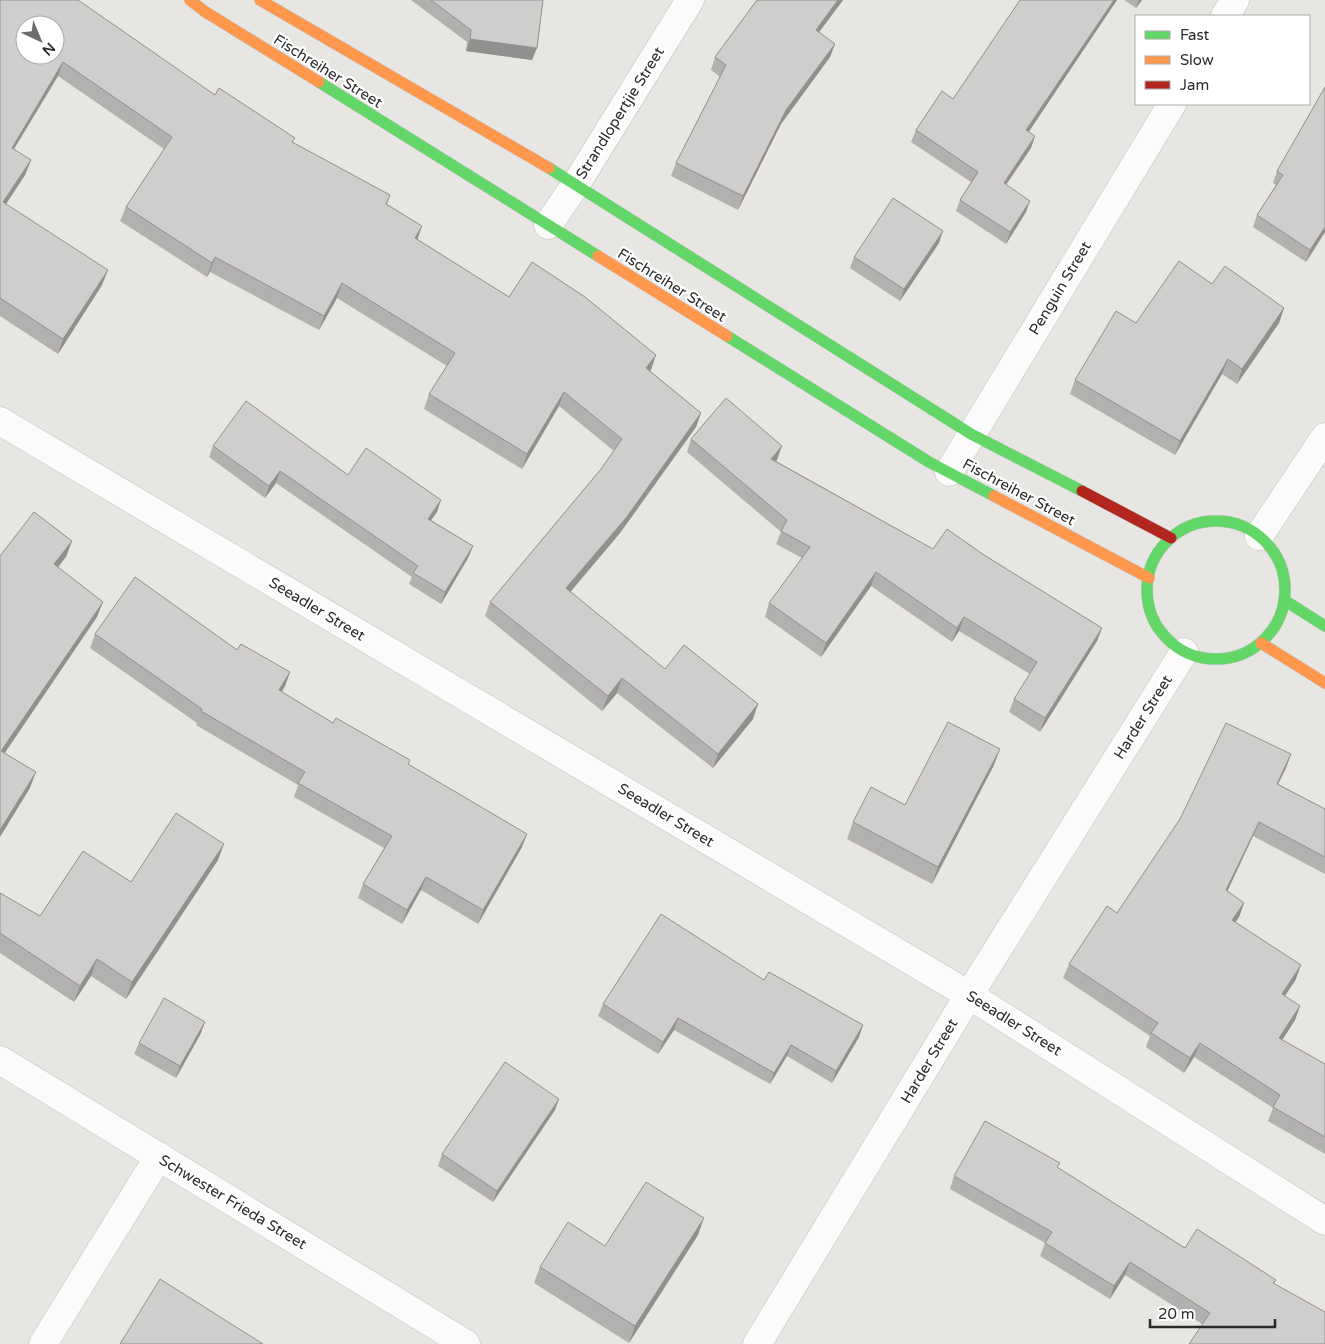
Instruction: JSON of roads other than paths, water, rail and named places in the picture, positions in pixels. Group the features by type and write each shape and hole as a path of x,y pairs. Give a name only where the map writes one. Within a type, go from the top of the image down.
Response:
{"street":[{"name":"Fischreiher Street","path":"190,0 204,11 930,462 1149,578"},
{"name":"Fischreiher Street","path":"260,0 576,184 971,434 1171,538"},
{"name":"Strandlopertjie Street","path":"548,225 576,184 690,0"},
{"path":"1226,15 1235,0"},
{"name":"Penguin Street","path":"949,472 1171,105"},
{"name":"Seeadler Street","path":"0,421 969,995 1325,1221"},
{"path":"1259,536 1325,437"},
{"path":"1205,522 1224,522 1243,527 1259,536 1269,546 1278,559 1283,572 1284,600 1276,624 1261,643 1244,654 1224,659 1203,659 1184,652 1163,636 1150,612 1146,585 1154,559 1171,538 1187,528 1205,522"},
{"path":"1284,600 1325,626"},
{"path":"1261,643 1325,683"},
{"name":"Harder Street","path":"757,1344 969,995 1184,652"},
{"name":"Schwester Frieda Street","path":"0,1060 466,1344"},
{"path":"43,1344 159,1156"}]}
